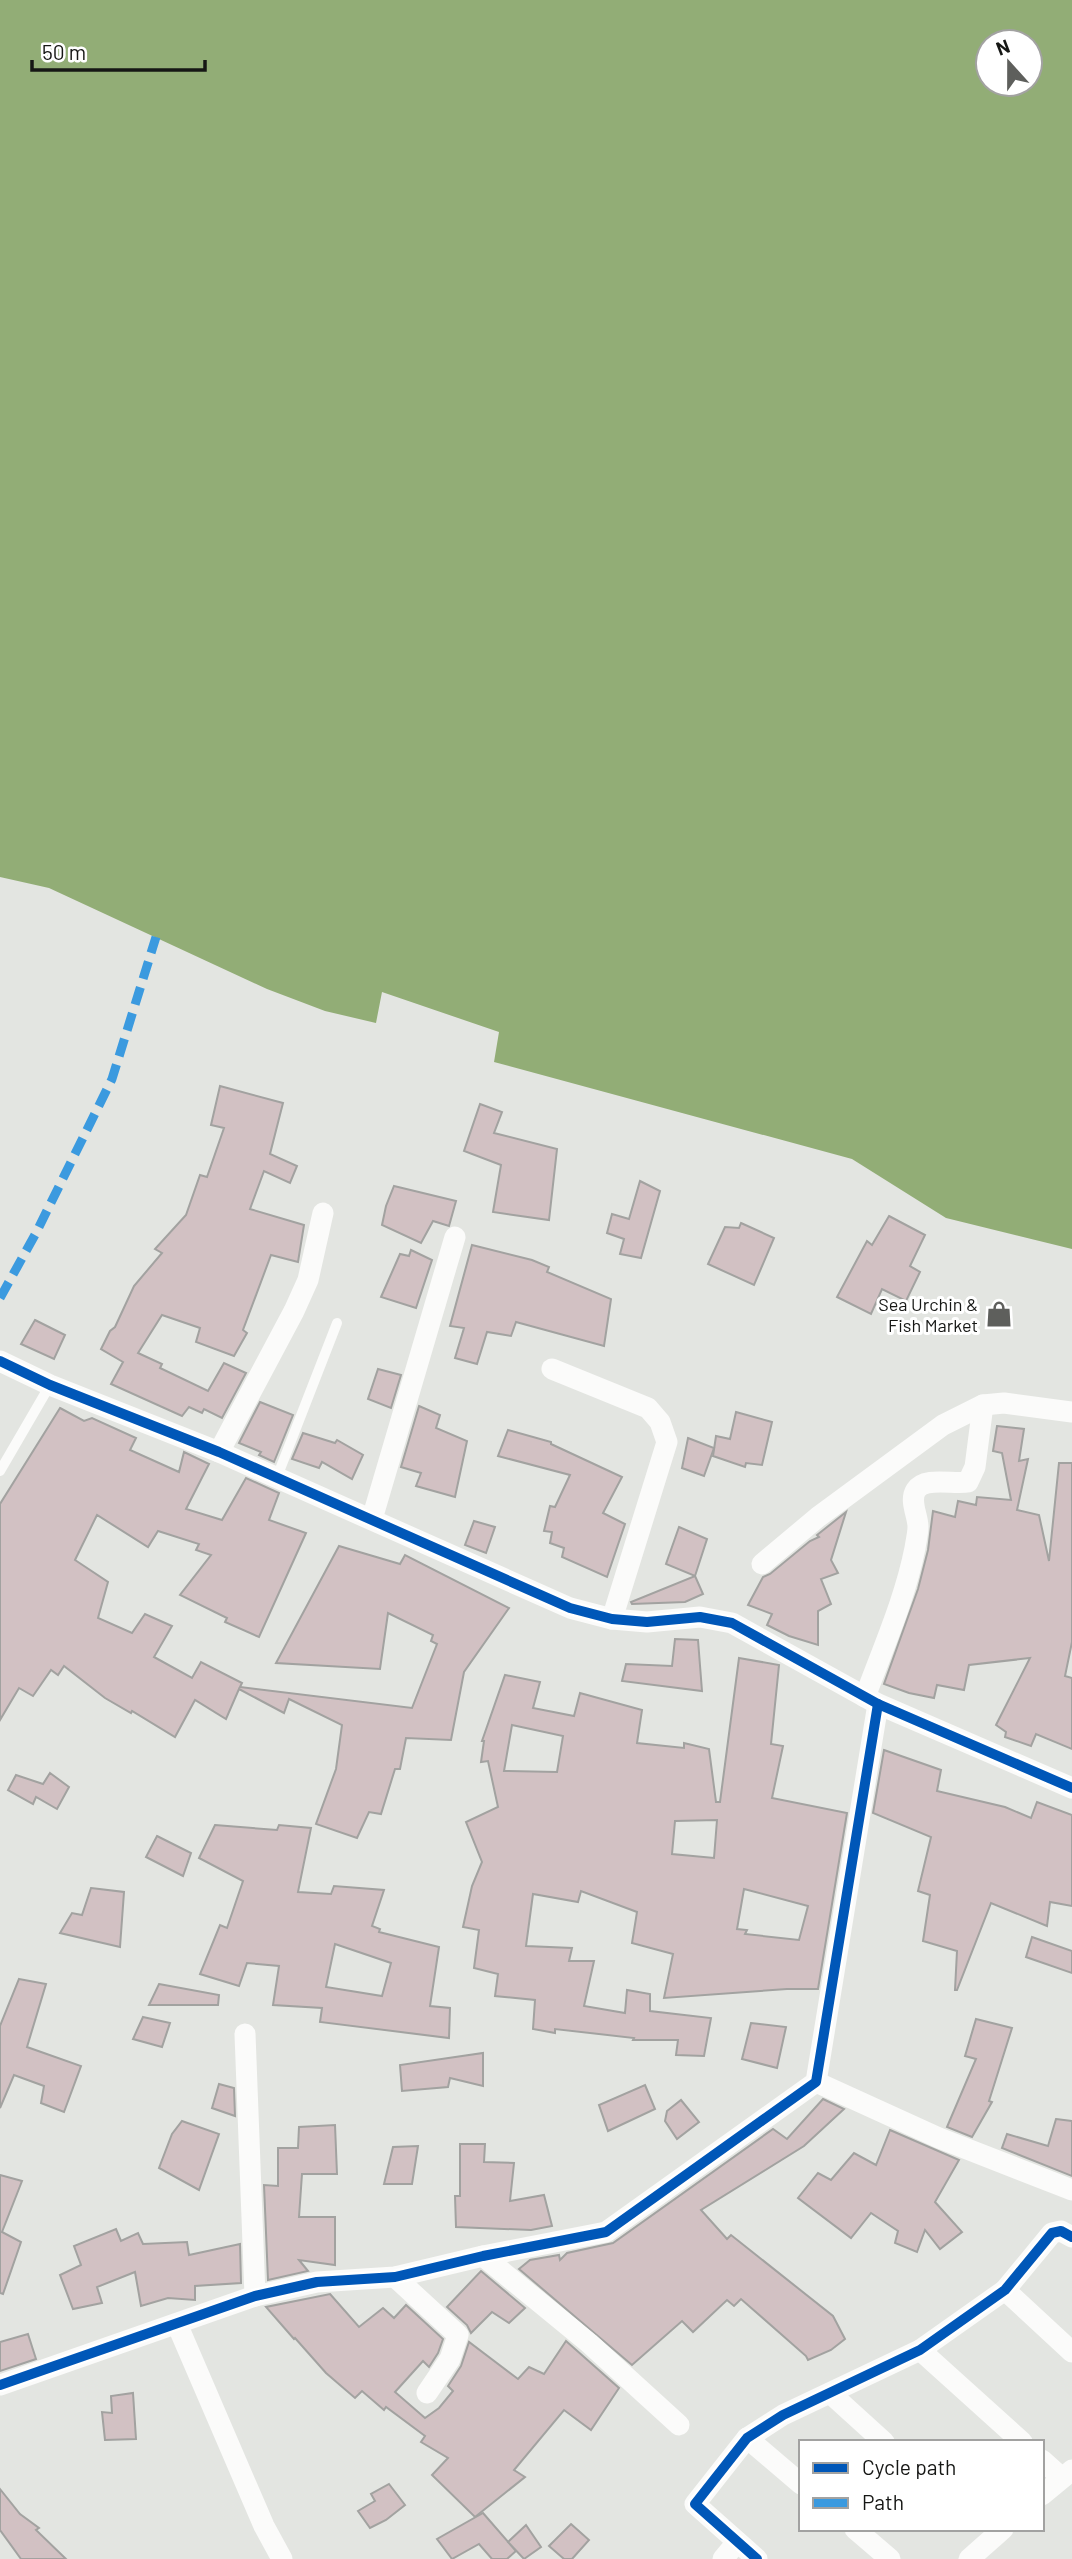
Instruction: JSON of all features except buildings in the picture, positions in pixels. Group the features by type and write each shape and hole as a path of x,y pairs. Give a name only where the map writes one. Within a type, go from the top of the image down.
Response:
{"street":[{"path":"219,1452 308,1280 323,1213"},
{"path":"372,1520 455,1237"},
{"path":"0,1361 50,1385 219,1452 570,1608 612,1619 646,1622 700,1617 732,1623 872,1700 1072,1788"},
{"path":"552,1369 648,1408 660,1422 667,1442 612,1619"},
{"path":"762,1564 818,1517 943,1425 983,1405 1004,1403 1072,1412"},
{"path":"0,2385 255,2296 317,2282 395,2277 483,2256 606,2232 816,2082 872,1700 901,1601 918,1527 913,1500 923,1483 968,1482 975,1467 983,1405"},
{"path":"245,2034 255,2296"},
{"path":"816,2082 939,2138 1072,2190"},
{"path":"757,2559 695,2504 747,2438 783,2415 920,2350 1005,2290 1052,2233 1061,2231 1072,2237"},
{"path":"483,2256 589,2343 679,2425"},
{"path":"395,2277 458,2335 450,2359 427,2393"},
{"path":"1005,2290 1072,2352"},
{"path":"177,2324 264,2526 282,2559"},
{"path":"920,2350 1020,2440"},
{"path":"830,2393 882,2440"},
{"path":"747,2438 799,2482"},
{"path":"1044,2461 1067,2474 1044,2494"},
{"path":"857,2531 890,2559"},
{"path":"969,2559 992,2532"},
{"path":"723,2559 737,2542"}],"lane":[{"path":"276,1477 337,1323"},
{"path":"0,1471 50,1385"}],"shaded area":[{"path":"0,0 1072,0 1072,1249 946,1218 852,1159 494,1062 499,1032 382,992 376,1023 325,1011 267,989 49,888 0,877"}],"marked path":[{"path":"0,1298 36,1233 112,1079 156,937"}],"cycle path":[{"path":"0,1361 50,1385 219,1452 570,1608 612,1619 647,1622 700,1617 732,1623 878,1704 1072,1788"},
{"path":"0,2385 255,2296 317,2282 395,2277 483,2256 606,2232 816,2082 878,1704"},
{"path":"757,2559 695,2504 747,2438 783,2415 920,2350 1005,2290 1052,2233 1061,2231 1072,2237"}],"place":[{"name":"Sea Urchin & Fish Market","path":"999,1314"}]}
